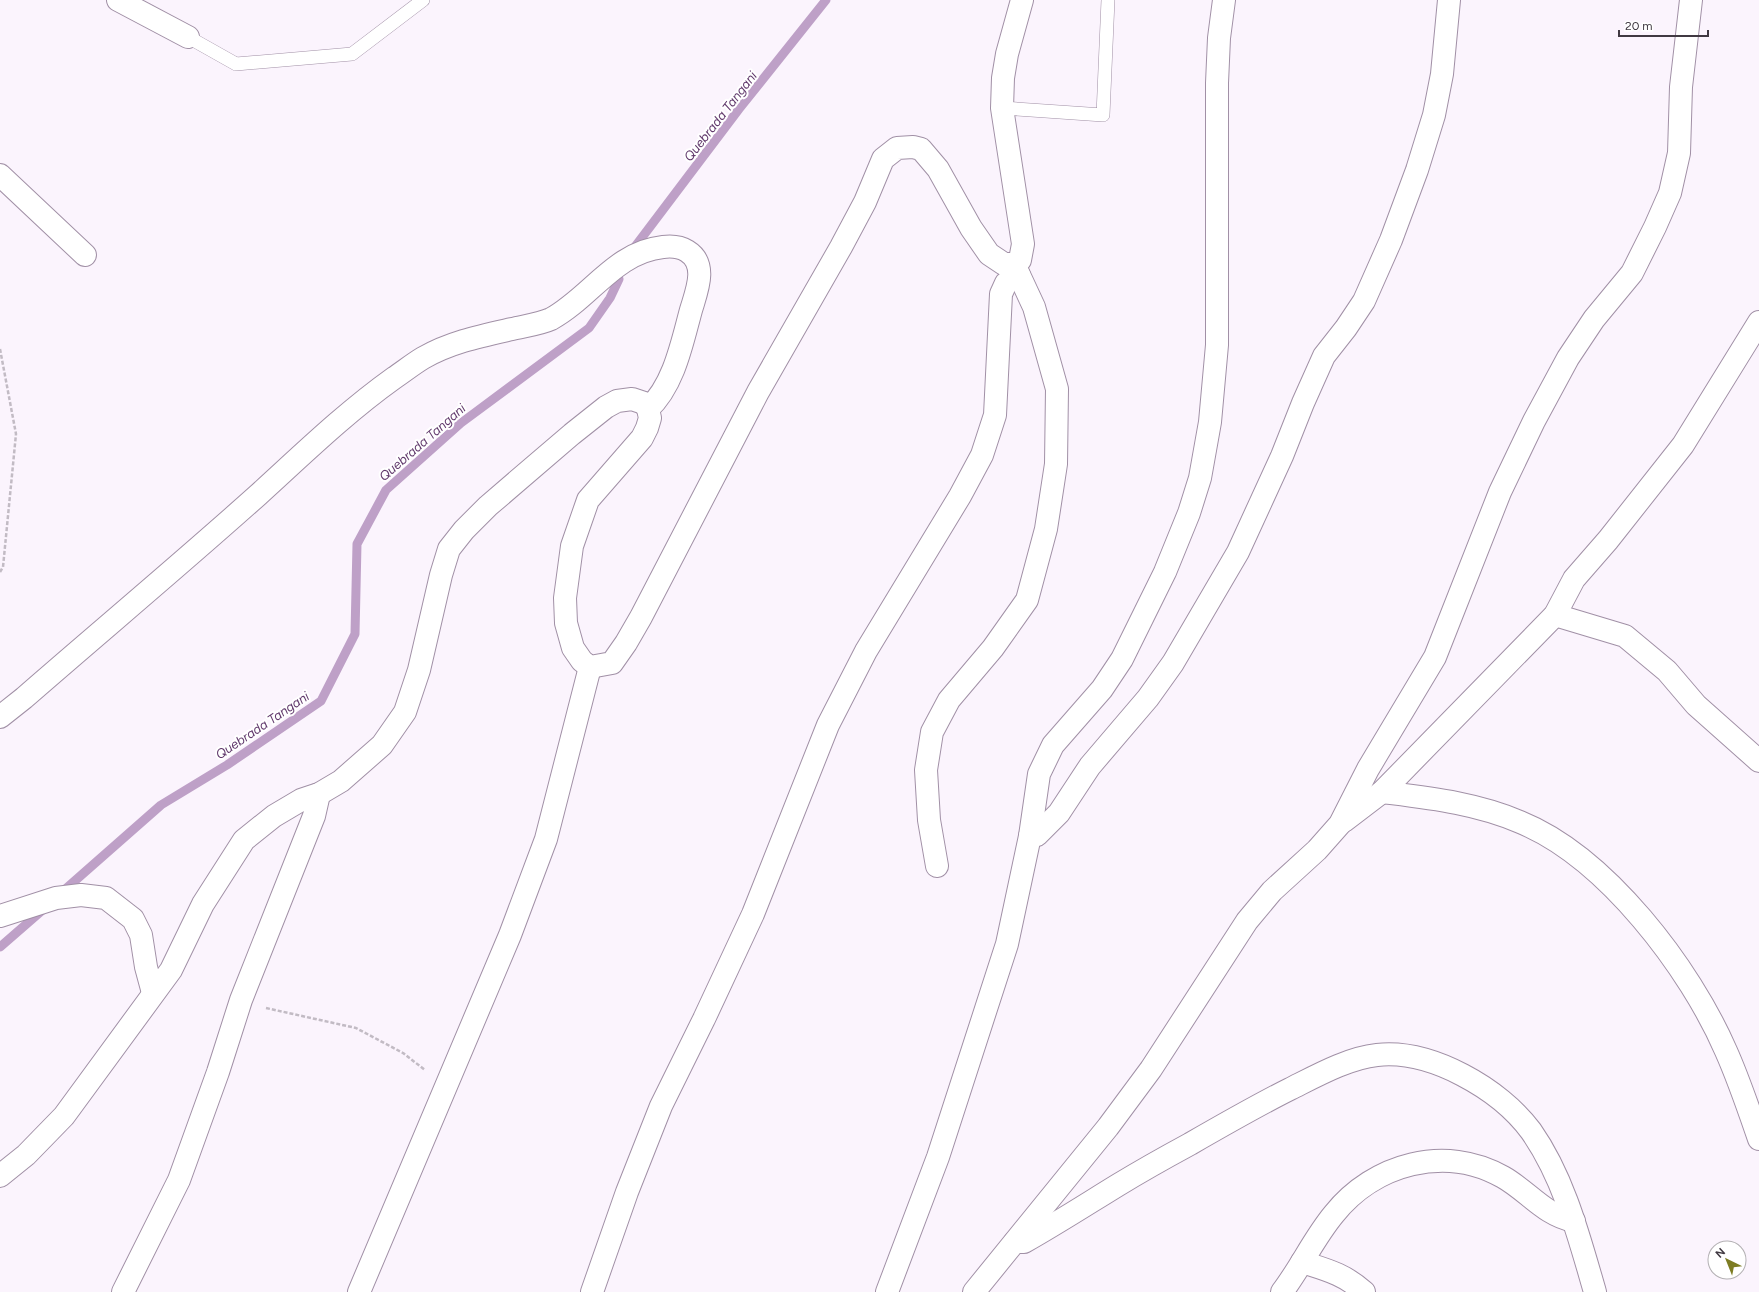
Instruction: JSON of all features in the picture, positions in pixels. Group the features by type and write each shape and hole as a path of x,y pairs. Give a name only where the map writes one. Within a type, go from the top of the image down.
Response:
{"street":[{"path":"118,0 188,37"},
{"path":"592,1292 627,1192 661,1106 753,914 828,725 866,651 960,496 982,455 995,415 1001,294 1006,283 1017,269 1023,244 1002,108 1003,78 1007,54 1022,0"},
{"path":"887,1292 938,1157 1007,944 1030,836 1039,774 1053,744 1102,688 1122,659 1165,572 1189,513 1200,478 1210,422 1218,345 1217,83 1219,38 1224,0"},
{"path":"1030,836 1037,835 1058,813 1090,766 1148,698 1173,663 1238,552 1282,456 1324,356 1346,328 1364,301 1391,240 1417,170 1434,115 1442,74 1449,0"},
{"path":"1340,824 1368,769 1435,657 1500,492 1534,421 1568,358 1594,319 1632,273 1670,193 1679,153 1681,87 1691,0"},
{"path":"0,1176 26,1155 64,1116 171,970 203,904 244,840 274,816 300,800 319,794 340,781 382,745 405,712 419,670 441,575 449,550 464,530 488,506 606,407 618,401 632,399 644,403 648,409 650,418 642,438 588,500 572,546 565,598 566,623 573,648 582,661 590,667 612,663 626,644 637,624 758,392 858,215 883,159 897,148 913,147 921,149 938,169 971,228 989,254 1004,264 1017,269 1034,307 1057,389 1056,464 1046,529 1027,600 992,648 948,700 932,732 926,770 929,820 937,866"},
{"path":"0,175 85,255"},
{"path":"0,717 24,698 252,500 366,398 422,358 462,340 549,320 574,304 617,265 627,259 655,248 673,246 683,249 693,255 699,266 698,285 675,362 664,390 655,403 648,409"},
{"path":"974,1292 1108,1127 1151,1069 1247,921 1272,891 1317,850 1340,824 1382,792 1555,615 1574,579 1608,540 1683,445 1759,322"},
{"path":"1555,615 1625,636 1667,671 1696,706 1759,761"},
{"path":"359,1292 510,935 546,839 590,667"},
{"path":"1382,792 1471,805 1522,822 1549,836 1598,872 1626,900 1652,931 1676,963 1703,1005 1726,1050 1759,1139"},
{"path":"123,1292 179,1180 218,1072 241,1000 314,816 319,794"},
{"path":"0,916 56,898 81,895 106,898 133,919 141,935 146,967 153,993"},
{"path":"1014,1242 1024,1242 1120,1183 1261,1103 1338,1066 1377,1055 1407,1056 1443,1066 1478,1084 1504,1102 1531,1131 1555,1174 1574,1221 1596,1292"},
{"path":"1282,1292 1312,1244 1334,1213 1363,1185 1384,1173 1419,1163 1450,1160 1480,1166 1504,1177 1549,1212 1565,1220 1574,1221"},
{"path":"1302,1262 1351,1281 1364,1292"}],"lane":[{"path":"188,37 236,64 352,54 422,0"},
{"path":"1002,108 1103,115 1108,0"}],"path":[{"path":"0,349 16,434 3,567 0,572"},
{"path":"241,1000 280,1012 356,1028 403,1053 446,1086"}],"waterway":[{"name":"Quebrada Tangani","path":"634,248 739,109 826,0"},
{"name":"Quebrada Tangani","path":"61,893 161,805 227,765 321,701 355,634 357,544 386,490 461,423 589,328 610,298 619,279"},
{"name":"Quebrada Tangani","path":"0,947 46,907"}]}
